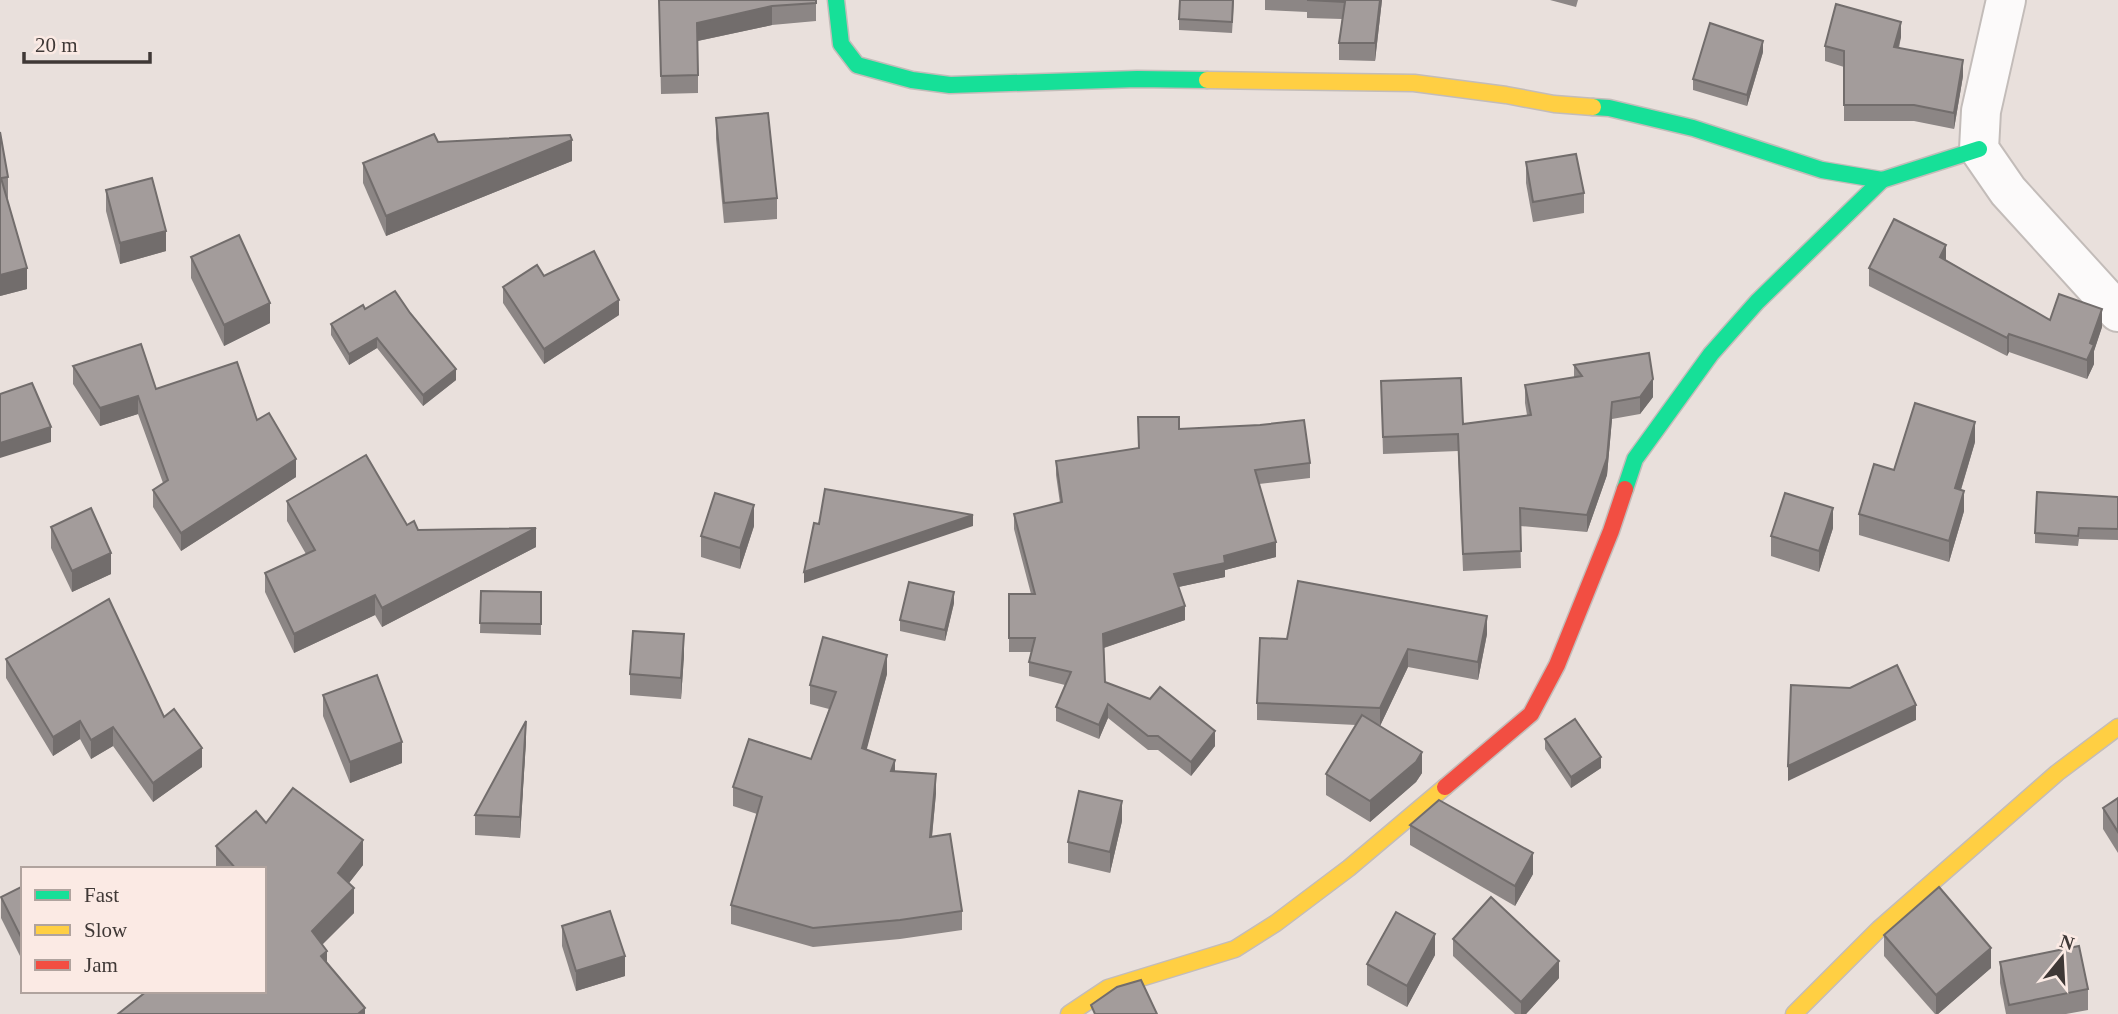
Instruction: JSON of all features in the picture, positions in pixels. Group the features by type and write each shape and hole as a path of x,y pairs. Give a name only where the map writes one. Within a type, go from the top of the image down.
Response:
{"street":[{"path":"836,0 841,44 857,65 912,80 950,85 1137,79 1414,83 1554,104 1609,108 1693,128 1822,170 1882,180"},
{"path":"2006,0 1981,111 1979,149 2008,191 2118,312"},
{"path":"1069,1014 1108,988 1235,948 1276,923 1349,869 1531,713 1562,653 1611,531 1635,459 1711,354 1758,302 1882,180 1979,149"},
{"path":"1794,1014 1878,929 2057,773 2118,727"}],"building":[{"path":"659,0 816,0 816,3 772,6 697,23 698,75 661,76"},
{"path":"1180,0 1233,0 1232,22 1179,19"},
{"path":"1307,0 1380,0 1375,43 1339,43 1345,2"},
{"path":"1836,4 1901,22 1894,47 1963,60 1954,113 1914,105 1844,105 1844,51 1825,46"},
{"path":"1710,23 1763,41 1747,95 1693,79"},
{"path":"768,113 777,198 724,203 716,118"},
{"path":"0,132 8,177 1,178 27,268 0,275"},
{"path":"434,134 438,142 570,135 572,140 386,216 363,163"},
{"path":"1576,154 1584,193 1533,202 1526,162"},
{"path":"152,178 166,231 120,243 106,190"},
{"path":"1894,219 1946,245 1940,257 2050,320 2059,294 2102,309 2090,343 2094,345 2087,360 2009,334 2007,338 1869,268"},
{"path":"239,235 270,303 224,325 191,257"},
{"path":"594,251 619,300 544,349 503,287 537,265 544,276"},
{"path":"395,291 456,369 423,395 377,338 349,354 331,324 363,305 365,309"},
{"path":"141,344 156,389 237,362 257,420 269,413 296,459 181,533 153,490 168,480 138,396 100,408 73,366"},
{"path":"1649,353 1653,379 1640,397 1612,402 1607,458 1587,515 1520,508 1521,551 1463,554 1458,434 1383,437 1381,381 1461,378 1463,424 1531,415 1525,385 1582,376 1574,365"},
{"path":"32,383 51,427 0,443 0,394"},
{"path":"1915,403 1975,422 1955,488 1964,491 1949,541 1859,514 1874,464 1894,470"},
{"path":"1138,417 1179,417 1179,429 1304,420 1310,463 1255,470 1276,542 1224,556 1225,563 1174,574 1185,606 1103,634 1105,682 1150,699 1160,687 1215,731 1191,762 1158,736 1148,736 1108,704 1099,725 1056,707 1071,672 1029,662 1035,638 1009,638 1009,594 1035,594 1014,514 1062,502 1056,461 1139,448"},
{"path":"366,455 407,525 414,521 418,530 536,528 382,608 375,595 294,634 265,573 315,550 287,501"},
{"path":"825,489 973,515 804,572 814,523 819,524"},
{"path":"2037,492 2118,497 2118,529 2079,528 2078,536 2035,533"},
{"path":"715,493 754,505 740,548 701,536"},
{"path":"1785,493 1833,508 1819,551 1771,536"},
{"path":"91,508 111,553 72,571 51,527"},
{"path":"1298,581 1487,616 1478,662 1408,649 1380,708 1257,703 1260,638 1287,639"},
{"path":"909,582 954,592 945,630 900,620"},
{"path":"481,591 541,592 541,624 480,623"},
{"path":"109,599 164,717 174,709 202,748 153,783 113,727 91,740 80,721 53,737 6,659"},
{"path":"633,631 684,634 681,678 630,674"},
{"path":"823,637 887,655 862,748 895,760 891,771 936,774 930,837 950,834 962,911 813,928 731,905 762,797 733,787 749,739 811,759 836,692 810,685"},
{"path":"1897,665 1916,705 1788,766 1791,685 1850,688"},
{"path":"377,675 402,742 350,762 323,695"},
{"path":"1362,715 1422,752 1416,762 1370,801 1326,774"},
{"path":"1575,719 1601,757 1571,777 1545,739"},
{"path":"526,721 520,817 475,815"},
{"path":"293,788 363,840 338,873 354,888 312,931 327,951 321,956 365,1008 358,1014 118,1014 144,993 266,993 266,867 234,867 216,846 256,811 266,823"},
{"path":"1079,791 1122,801 1110,852 1068,842"},
{"path":"2118,798 2118,832 2103,808"},
{"path":"1439,800 1533,853 1515,886 1410,825"},
{"path":"21,887 21,937 1,897"},
{"path":"1939,887 1991,948 1936,995 1884,935"},
{"path":"1491,897 1559,961 1521,1002 1453,939"},
{"path":"610,911 625,956 576,971 562,926"},
{"path":"1396,912 1435,934 1407,986 1367,964"},
{"path":"2079,946 2088,989 2009,1005 2000,962"},
{"path":"1141,980 1157,1014 1095,1014 1091,1005 1117,987"}],"traffic: fast":[{"path":"836,0 841,44 857,65 912,80 950,85 1137,79 1207,80"},
{"path":"1593,107 1609,108 1693,128 1822,170 1882,180 1979,149"},
{"path":"1625,489 1635,459 1711,354 1757,302 1882,180"}],"traffic: slow":[{"path":"1207,80 1414,83 1554,104 1593,107"},
{"path":"1794,1014 1879,929 2057,773 2118,727"},
{"path":"1069,1014 1108,988 1235,949 1276,923 1349,868 1445,787"}],"traffic: jam":[{"path":"1445,787 1531,714 1557,665 1625,489"}]}
